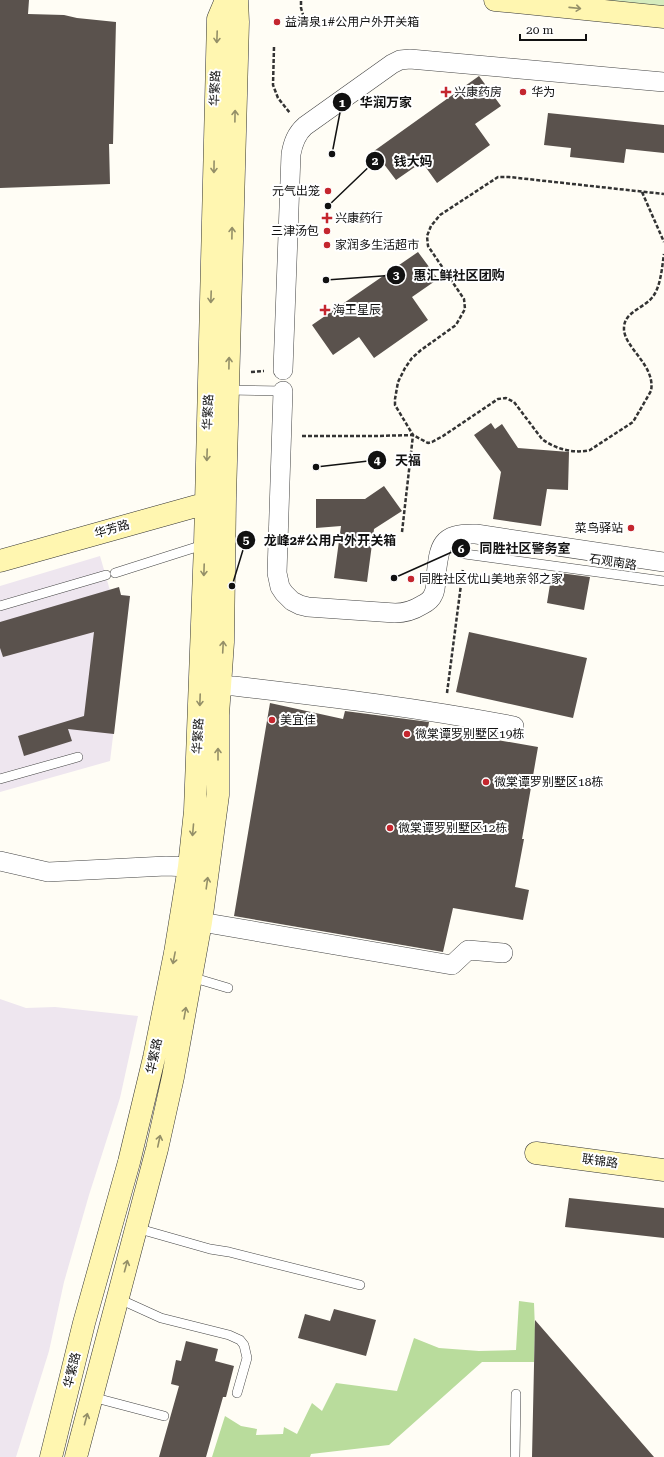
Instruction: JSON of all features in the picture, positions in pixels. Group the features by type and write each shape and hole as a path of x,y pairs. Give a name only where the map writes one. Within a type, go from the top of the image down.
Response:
{"main road":[{"name":"华繁路","path":"51,1457 84,1323 129,1162 147,1088 166,1000 190,867 215,541 218,19 226,0"},
{"name":"华繁路","path":"215,501 228,390 238,22 237,0"},
{"path":"495,0 664,17"},
{"name":"华芳路","path":"0,561 215,501"},
{"name":"华繁路","path":"76,1457 159,1142 173,1077 201,922 218,795 218,715 223,642 215,541"},
{"name":"联锦路","path":"536,1152 664,1170"}],"street":[{"path":"283,370 291,154 295,138 302,129 392,64 400,60 410,58 664,82"},
{"path":"283,392 277,574 280,587 292,602 308,606 395,613 402,613 418,608 433,596 435,590 438,553 442,543 461,533 664,562"},
{"path":"220,686 242,687 358,701 445,713 514,726"},
{"path":"0,860 48,872 166,866 190,867"},
{"path":"201,922 452,965 468,950 502,953"}],"lane":[{"path":"228,390 283,392"},
{"path":"0,606 110,574 215,541"},
{"name":"石观南路","path":"465,554 664,581"},
{"path":"0,779 78,757"},
{"path":"191,977 228,988"},
{"path":"136,1228 210,1249 229,1252 360,1285"},
{"path":"117,1298 161,1318 230,1335 240,1340 246,1351 247,1358 237,1393"},
{"path":"515,1457 516,1394"},
{"path":"92,1397 164,1416"}],"path":[{"path":"301,1 301,8 305,22"},
{"path":"274,47 273,85 275,92 302,129"},
{"path":"402,532 413,435 395,405 398,382 412,358 456,325 465,309 464,299 428,246 427,236 431,226 440,215 498,177 664,194"},
{"path":"642,192 664,240"},
{"path":"281,436 413,435 428,443 436,441 498,399 506,398 514,402 542,440 555,448 578,451 590,450 628,426 637,417 647,400 652,385 648,371 626,337 624,330 625,321 629,315 649,301 655,294 664,254"},
{"path":"445,713 465,554"}],"shaded area":[{"path":"100,556 111,594 130,596 110,761 0,792 0,586"},
{"path":"0,999 26,1008 55,1007 138,1016 120,1098 89,1195 64,1282 49,1351 16,1457 0,1457"}],"green space":[{"path":"585,0 664,0 664,9"},
{"path":"519,1301 534,1303 534,1362 482,1362 389,1445 311,1454 310,1457 212,1457 225,1416 241,1426 257,1429 256,1435 283,1434 284,1427 297,1434 312,1403 322,1411 336,1383 397,1391 414,1338 439,1348 479,1351 516,1350"}],"building":[{"path":"0,0 29,0 28,14 64,15 77,18 116,22 113,144 109,144 110,184 0,188"},
{"path":"479,76 501,106 475,124 490,145 437,183 422,162 396,180 374,151"},
{"path":"548,113 664,125 664,153 626,149 624,163 570,157 571,148 544,145"},
{"path":"418,252 438,279 412,297 428,320 374,358 359,337 333,355 312,325"},
{"path":"491,423 495,429 502,424 518,448 569,452 568,490 547,489 541,526 493,519 501,472 474,435"},
{"path":"384,486 402,511 374,529 367,582 334,578 341,526 316,528 316,499 365,499"},
{"path":"552,572 590,577 584,610 547,603"},
{"path":"119,587 121,595 130,596 114,734 68,729 72,741 24,756 18,736 84,716 94,632 3,657 0,648 0,622"},
{"path":"469,632 587,658 573,718 456,692"},
{"path":"270,703 343,719 345,711 429,722 428,728 538,747 515,887 529,890 523,920 453,908 443,952 234,916"},
{"path":"569,1198 664,1208 664,1238 565,1227"},
{"path":"334,1309 376,1320 366,1356 298,1338 305,1314 330,1321"},
{"path":"535,1320 654,1457 532,1457"},
{"path":"186,1341 218,1349 215,1361 234,1366 226,1397 223,1397 206,1457 159,1457 179,1386 171,1384 176,1360 181,1361"}],"place":[{"name":"益清泉1#公用户外开关箱","path":"277,22"},
{"name":"兴康药房","path":"446,92"},
{"name":"华为","path":"523,92"},
{"name":"华润万家","path":"332,154"},
{"name":"元气出笼","path":"328,191"},
{"name":"钱大妈","path":"328,206"},
{"name":"兴康药行","path":"327,218"},
{"name":"三津汤包","path":"327,231"},
{"name":"家润多生活超市","path":"327,245"},
{"name":"惠汇鲜社区团购","path":"326,280"},
{"name":"海王星辰","path":"325,310"},
{"name":"天福","path":"316,467"},
{"name":"菜鸟驿站","path":"631,528"},
{"name":"同胜社区警务室","path":"394,578"},
{"name":"同胜社区优山美地亲邻之家","path":"411,579"},
{"name":"龙峰2#公用户外开关箱","path":"232,586"},
{"name":"美宜佳","path":"272,720"},
{"name":"微棠谭罗别墅区19栋","path":"407,734"},
{"name":"微棠谭罗别墅区18栋","path":"486,782"},
{"name":"微棠谭罗别墅区12栋","path":"390,828"}]}
